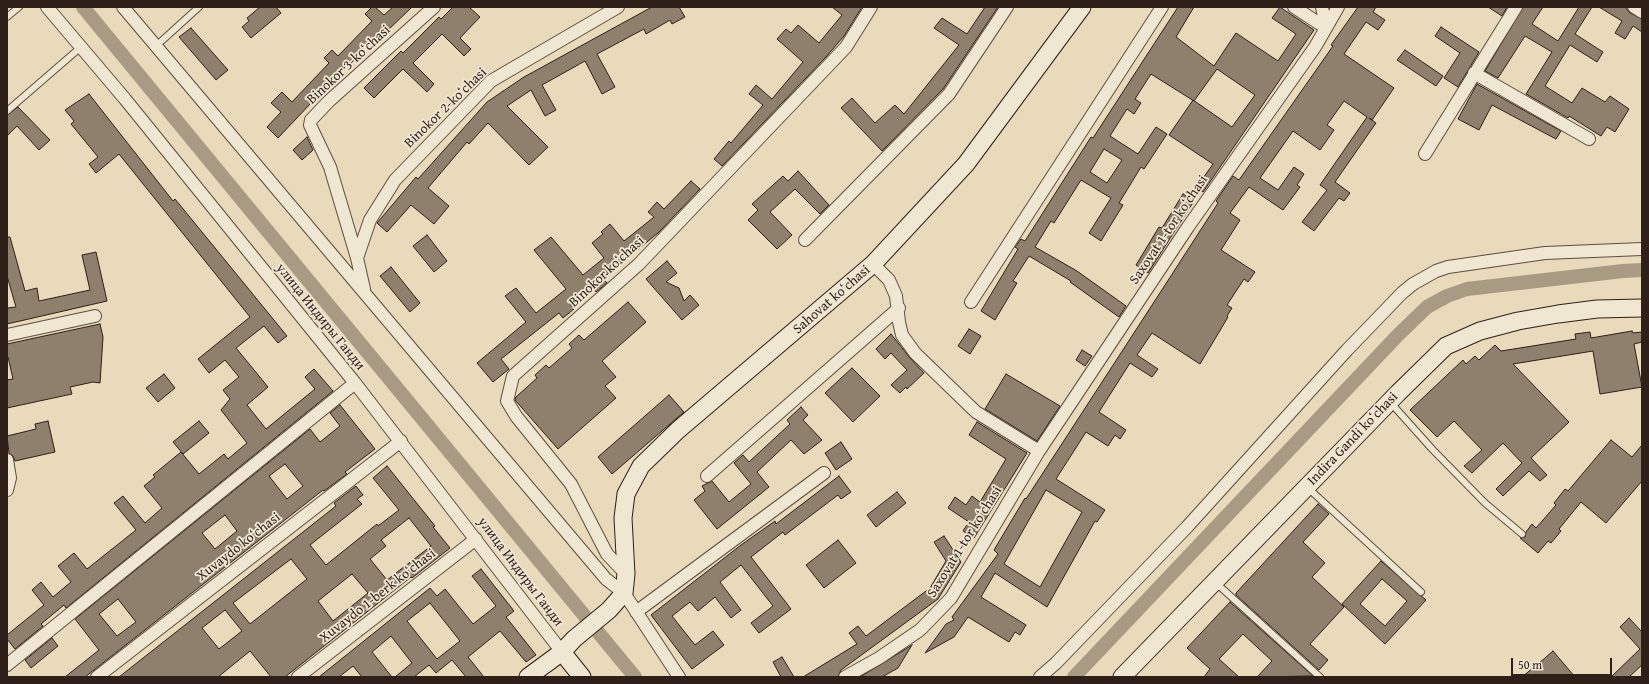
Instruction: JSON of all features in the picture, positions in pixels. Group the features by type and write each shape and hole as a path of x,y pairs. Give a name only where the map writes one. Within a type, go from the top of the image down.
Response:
{"street":[{"name":"улица Индиры Ганди","path":"47,7 355,383 562,652"},
{"path":"123,7 606,579 624,593 679,677"},
{"name":"Binokor 3-koʻchasi","path":"365,292 357,258 330,167 310,125 311,120 329,101 434,7"},
{"name":"Binokor 2-koʻchasi","path":"357,258 370,220 395,180 491,81 618,7"},
{"name":"Binokor koʻchasi","path":"626,574 607,554 571,484 516,416 507,401 513,376 639,264 846,47 871,7"},
{"path":"805,240 949,94 1007,7"},
{"name":"Sahovat koʻchasi","path":"624,593 626,574 622,518 626,494 641,466 678,430 874,264 966,164 1082,7"},
{"path":"971,302 1162,7"},
{"path":"1294,7 1326,28"},
{"path":"1322,7 1326,28"},
{"name":"Saxovat 1-tor koʻchasi","path":"845,677 879,658 920,630 951,598 1039,451 1188,227 1315,48 1338,7"},
{"path":"1424,154 1516,7"},
{"path":"1634,7 1642,12"},
{"path":"1474,73 1589,139"},
{"path":"1040,677 1056,664 1182,532 1347,350 1402,293 1413,284 1436,271 1448,267 1545,253 1642,249"},
{"path":"874,264 889,280 896,296 899,308 899,322 902,335 915,353 976,412 1039,451"},
{"path":"707,476 899,308"},
{"name":"Indira Gandi koʻchasi","path":"1122,677 1389,401 1446,346 1480,331 1558,314 1597,309 1642,308"},
{"path":"7,335 95,316"},
{"path":"7,664 355,383"},
{"name":"Xuvaydo koʻchasi","path":"97,677 401,441"},
{"path":"7,460 9,478 7,490"},
{"path":"636,612 824,473"},
{"name":"Xuvaydo 1-berk koʻchasi","path":"298,677 476,539"},
{"path":"528,677 562,652 574,639 609,610 624,593"},
{"path":"562,652 582,677"}],"lane":[{"path":"7,17 19,7"},
{"path":"156,46 199,7"},
{"path":"7,111 81,47"},
{"path":"1389,401 1433,450 1485,503 1522,534"},
{"path":"1307,486 1421,592"},
{"path":"1214,582 1320,677"}],"building":[{"path":"260,7 276,7 281,13 251,38 242,27 249,21 247,18"},
{"path":"372,7 375,7 384,15 393,7 412,7 385,33 381,29 278,138 267,127 281,112 271,103 282,92 292,102 329,63 324,58 332,50 338,56 372,21 365,14"},
{"path":"453,7 469,7 480,17 460,38 471,49 464,56 442,34 413,63 434,84 427,92 403,69 374,98 364,88 401,51 403,53 439,17 441,19"},
{"path":"652,7 679,7 685,17 672,24 670,20 646,34 644,29 597,54 615,87 602,94 585,61 542,85 556,110 545,116 531,90 507,106 548,147 529,165 488,123 469,144 467,142 428,188 449,206 434,224 411,205 387,232 377,223 416,177 418,179 487,102 524,77"},
{"path":"832,7 862,7 844,36 826,57 722,166 714,159 729,141 731,143 763,105 749,94 756,85 772,99 803,62 777,39 786,29 791,33 798,25 819,43 842,15"},
{"path":"985,7 998,7 943,89 882,151 841,108 852,98 875,123 895,105 904,114 959,45 934,28 942,18 967,34"},
{"path":"1178,7 1194,7 1176,37 1214,66 1236,33 1278,61 1296,34 1272,18 1280,7 1314,30 1203,192 1196,188 1213,164 1169,135 1193,100 1151,74 1135,99 1141,103 1134,114 1127,109 1110,136 1138,154 1156,127 1167,134 1144,169 1141,167 1119,203 1123,205 1101,241 1089,233 1111,198 1081,180 1054,223 1051,221 1035,247 1077,271 1126,306 1119,317 1070,282 1071,281 1029,256 1013,281 1017,283 995,320 981,311 1018,249 1015,247 1021,239 1025,241 1091,137 1093,138","holes":["1217,69 1255,95 1232,127 1194,101","1104,149 1122,160 1107,183 1090,172"]},
{"path":"1358,7 1376,7 1373,12 1385,20 1378,30 1366,22 1344,54 1394,88 1372,120 1369,118 1376,123 1335,182 1350,193 1344,201 1339,198 1314,231 1302,222 1327,190 1320,185 1367,117 1344,101 1327,125 1334,130 1320,150 1293,131 1260,178 1278,190 1294,167 1304,174 1297,185 1300,187 1283,210 1249,187 1230,213 1240,220 1221,250 1255,272 1248,282 1244,279 1227,305 1232,308 1227,316 1228,317 1200,364 1152,333 1137,355 1158,369 1152,377 1130,363 1099,412 1126,430 1120,439 1115,435 1108,446 1086,432 1056,479 1105,510 1097,522 1095,521 1047,607 995,573 981,597 1026,625 1020,635 1015,632 1009,642 968,617 954,637 925,653 946,624 954,620 952,617 998,554 994,550 1025,498 1026,499 1218,203 1216,201 1233,176 1239,180 1333,46 1331,45","holes":["1046,490 1082,512 1040,587 1004,564"]},
{"path":"1488,7 1507,7 1502,16"},
{"path":"1523,7 1543,7 1532,24 1558,41 1579,7 1592,7 1575,34 1603,52 1597,62 1570,45 1545,86 1572,103 1582,88 1605,102 1610,96 1629,109 1615,132 1607,127 1601,136 1569,116 1568,118 1526,94 1552,52 1525,36 1498,78 1485,71"},
{"path":"1599,7 1625,7 1630,13 1642,19 1642,32 1633,26 1625,39 1615,33 1622,21"},
{"path":"1441,27 1479,52 1458,87 1444,78 1460,53 1435,36"},
{"path":"191,28 228,70 216,80 179,37"},
{"path":"1405,50 1443,76 1436,86 1397,60"},
{"path":"1477,84 1561,131 1556,139 1492,105 1479,130 1458,119"},
{"path":"89,94 173,201 175,199 287,336 278,343 264,326 236,348 268,387 247,405 266,429 315,389 305,377 314,369 333,391 66,608 64,605 41,624 43,626 15,649 7,639 7,635 44,605 32,590 41,582 53,597 71,582 58,566 74,553 87,569 136,530 114,503 123,496 145,523 162,508 144,486 155,477 153,475 181,452 199,474 224,454 228,459 247,443 221,410 230,399 223,390 239,377 225,360 209,373 198,359 250,317 119,154 96,173 89,164 98,157 71,124 74,121 65,110"},
{"path":"18,107 50,140 39,150 17,126 7,136 7,115"},
{"path":"307,137 313,150 302,160 293,150"},
{"path":"798,171 829,205 820,214 795,189 770,212 792,235 777,249 748,220 758,210 752,204 783,176 788,181"},
{"path":"691,181 700,189 658,233 603,278 607,283 596,292 592,286 570,304 574,309 563,318 559,313 501,359 509,369 493,382 477,363 526,322 505,296 516,288 536,313 566,289 534,250 551,237 583,275 604,258 592,243 603,234 601,232 610,224 624,241 654,217 648,212 657,202 664,209"},
{"path":"1183,194 1194,201 1148,273 1136,265 1159,227 1162,228"},
{"path":"427,235 447,261 434,272 413,246"},
{"path":"7,237 10,237 25,291 37,288 39,301 90,290 82,255 96,252 107,301 7,324 7,308 16,307 7,276"},
{"path":"667,261 677,273 666,282 679,288 684,301 690,295 699,305 682,320 646,279"},
{"path":"391,267 420,303 410,312 380,276"},
{"path":"628,302 646,322 602,361 616,377 605,386 616,398 558,449 515,400 516,397 537,378 535,375 546,365 549,368 572,348 569,344 579,335 584,340"},
{"path":"100,324 103,337 100,383 93,382 70,387 72,394 7,408 7,380 13,379 8,357 7,358 7,344"},
{"path":"969,329 981,336 970,354 958,346"},
{"path":"1632,331 1633,333 1642,332 1642,342 1634,344 1642,387 1600,394 1593,351 1513,364 1569,422 1531,458 1547,475 1540,481 1529,471 1503,496 1496,489 1522,463 1503,443 1472,473 1464,466 1482,450 1454,421 1437,437 1410,410 1463,360 1466,364 1475,356 1479,360 1495,345 1501,351 1576,339 1575,334 1590,332 1591,338"},
{"path":"891,334 924,373 907,389 906,387 900,393 891,385 907,370 891,353 885,359 876,349"},
{"path":"1082,350 1092,356 1085,366 1076,360"},
{"path":"852,368 880,396 853,422 825,393"},
{"path":"164,374 175,388 158,402 146,388"},
{"path":"1006,374 1060,406 1037,441 985,409"},
{"path":"669,395 684,412 612,474 598,457"},
{"path":"340,405 375,449 345,472 347,474 324,491 323,490 85,677 65,677 99,650 75,619 310,429 320,442 340,426 330,413","holes":["285,464 303,486 287,499 269,476","225,515 237,531 215,549 202,533","118,599 136,622 117,636 99,614"]},
{"path":"801,407 808,415 803,420 822,440 804,454 791,440 757,472 769,487 717,529 694,500 705,491 702,486 712,481 729,502 751,484 734,463 743,455 749,462 790,424 787,420"},
{"path":"48,421 55,452 15,461 13,456 9,453 7,436 36,429 35,424"},
{"path":"199,421 209,433 183,454 173,442"},
{"path":"977,422 1027,453 974,538 963,531 969,522 948,508 955,497 966,505 972,496 980,502 1006,459 969,435"},
{"path":"1611,440 1632,457 1642,445 1642,481 1606,523 1581,502 1559,529 1561,531 1551,543 1548,541 1538,553 1520,538 1525,537 1526,532 1532,524 1536,528 1556,505 1554,503 1565,489 1568,491"},
{"path":"841,442 852,459 836,470 825,453"},
{"path":"387,466 435,526 433,527 450,548 285,677 271,677 250,651 218,677 119,677 336,506 334,503 356,486 363,495 357,499 362,504 310,545 326,565 377,524 378,526 399,510 373,478","holes":["409,518 431,546 387,580 370,559 386,546 381,540","291,559 307,579 250,624 233,603","352,574 368,593 333,621 318,601","225,610 242,631 219,649 202,628"]},
{"path":"839,476 851,492 841,499 838,495 785,535 783,532 751,557 791,609 759,633 751,623 773,606 741,565 720,582 741,610 731,618 715,597 698,611 690,602 672,616 695,645 713,631 724,645 692,669 651,615 741,545 775,521 776,524"},
{"path":"897,492 906,503 876,527 867,515"},
{"path":"1318,504 1329,514 1303,542 1325,563 1312,577 1344,607 1310,644 1328,660 1319,670 1236,595 1236,593"},
{"path":"944,536 961,562 938,599 841,670 838,677 803,677 857,644 849,633 858,626 866,636 930,588 946,561 934,542"},
{"path":"838,540 856,563 824,588 806,565"},
{"path":"1381,561 1426,600 1385,644 1342,604","holes":["1382,579 1407,601 1385,626 1360,604"]},
{"path":"481,569 514,611 506,617 536,655 526,662 500,631 468,657 484,677 466,677 452,660 436,673 429,665 414,677 395,677 412,663 391,636 372,652 392,677 362,677 353,666 339,677 319,677 430,588 437,596 445,589 473,624 496,606 472,576","holes":["430,603 460,641 437,659 407,621"]},
{"path":"1230,602 1313,676 1257,677 1272,661 1243,634 1219,659 1239,677 1204,677 1210,669 1187,648"},
{"path":"1629,618 1642,632 1642,665 1629,677 1611,677 1640,649 1620,627"},
{"path":"52,638 58,646 31,668 25,660"},
{"path":"912,645 898,668 882,677 860,677"},
{"path":"1553,651 1575,677 1522,677 1545,658"},
{"path":"782,657 794,677 781,677 773,662"}],"waterway":[{"path":"83,7 635,677"},
{"path":"1074,677 1398,335 1427,307 1447,296 1467,289 1642,270"}]}
